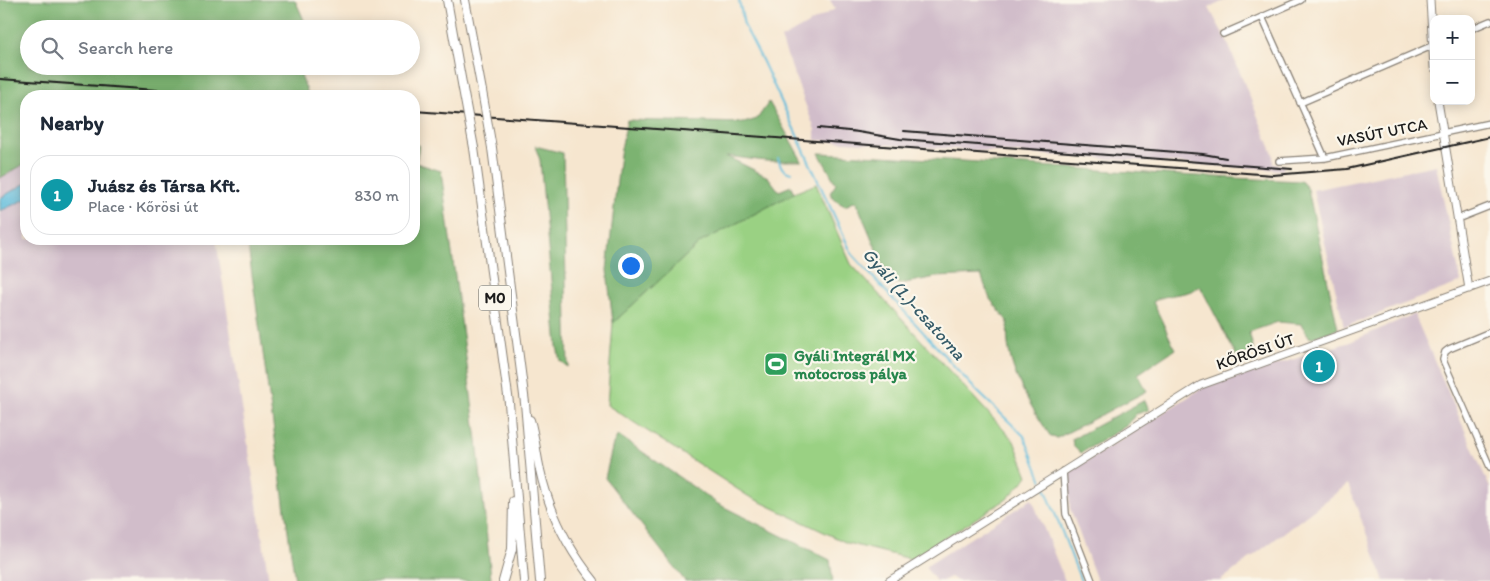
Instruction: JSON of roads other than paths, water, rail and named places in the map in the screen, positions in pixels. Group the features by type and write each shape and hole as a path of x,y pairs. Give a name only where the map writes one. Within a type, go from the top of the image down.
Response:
{"highway":[{"name":"M0","path":"447,0 474,148 514,449 524,581"},
{"name":"M0","path":"465,0 492,148 525,403 540,581"},
{"path":"525,403 550,506 572,551 594,581"},
{"path":"503,581 509,563 512,541 512,467 514,449"}],"main road":[{"path":"1430,0 1431,15"},
{"path":"1438,105 1469,289"},
{"name":"KŐRÖSI ÚT","path":"889,581 1201,385 1490,281"}],"street":[{"path":"1223,34 1301,0"},
{"path":"1262,17 1325,158"},
{"path":"1475,27 1490,21"},
{"path":"1300,103 1430,46"},
{"name":"VASÚT UTCA","path":"1280,161 1325,158 1490,123"},
{"path":"1456,219 1490,206"},
{"path":"1490,332 1449,349 1444,355 1444,363 1490,467"},
{"path":"1062,471 1066,514 1092,581"}],"water":[{"path":"20,186 20,202 0,211 0,198"}],"waterway":[{"name":"Gyáli (1.)-csatorna","path":"739,0 744,25 852,254 974,388 1024,436 1042,481"},
{"path":"778,158 782,168 792,173"},
{"name":"Gyáli (1.)-csatorna","path":"1044,485 1081,581"}],"railway":[{"path":"0,79 156,90"},
{"path":"420,111 1273,175 1347,169 1490,137"},
{"path":"818,128 859,132"},
{"path":"852,131 900,139 1292,169"},
{"path":"904,131 1203,154 1226,158"}],"place":[{"name":"Gyáli Integrál MX motocross pálya","path":"776,364"},
{"name":"Juász és Társa Kft.","path":"1319,366"}]}
